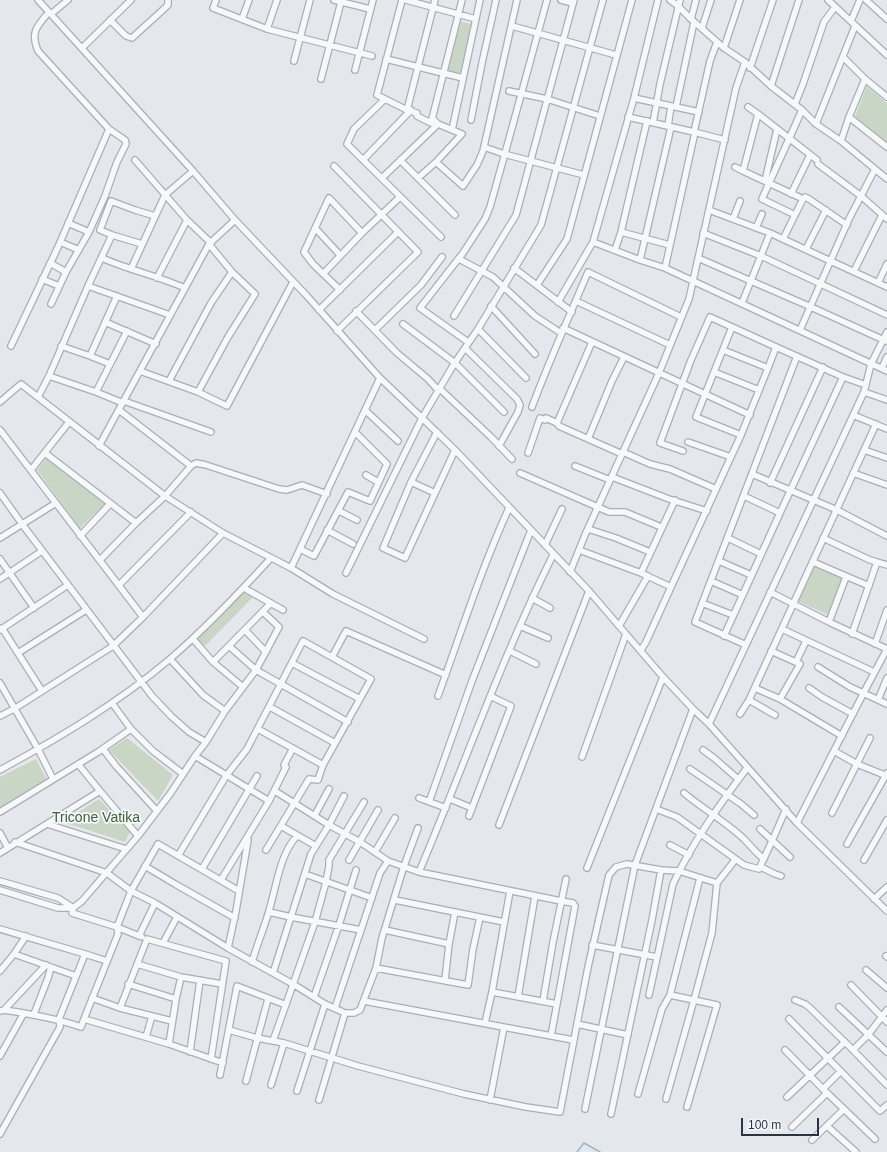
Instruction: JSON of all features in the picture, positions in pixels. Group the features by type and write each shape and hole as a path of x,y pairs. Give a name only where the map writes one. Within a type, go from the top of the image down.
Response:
{"street":[{"path":"38,0 193,171 235,220 380,378 455,450 553,555 589,591 663,677 709,724 797,823 887,911"},
{"path":"51,304 108,190 117,162 126,144 125,140 109,129 38,51 34,41 35,28 50,13 68,0"},
{"path":"82,48 131,0"},
{"path":"110,20 126,36 132,38 168,5 168,0"},
{"path":"216,0 214,8 267,29 372,56"},
{"path":"242,19 250,0"},
{"path":"267,29 277,0"},
{"path":"294,61 310,0"},
{"path":"334,0 370,9"},
{"path":"355,70 373,0"},
{"path":"402,0 377,95 418,113 417,116 431,123 462,0"},
{"path":"406,0 476,19"},
{"path":"363,160 409,110 417,67 435,0"},
{"path":"452,130 480,0"},
{"path":"471,120 496,0"},
{"path":"436,162 464,186 477,165 484,147 518,0"},
{"path":"468,342 420,308 459,259 485,218 490,207 520,93 547,0"},
{"path":"454,316 516,215 574,2 561,0"},
{"path":"346,573 422,418 438,389 478,329 541,225 603,0"},
{"path":"537,285 567,239 632,0"},
{"path":"558,302 593,242 634,98 658,0"},
{"path":"670,0 679,3 692,20 724,48 745,62 771,86 802,110 816,124 841,141 887,179"},
{"path":"640,260 646,238 696,0"},
{"path":"702,28 711,0"},
{"path":"724,48 740,0"},
{"path":"750,68 773,0"},
{"path":"771,86 799,0"},
{"path":"829,0 887,54"},
{"path":"851,21 860,0"},
{"path":"866,0 887,19"},
{"path":"321,79 341,2"},
{"path":"615,250 656,103 679,3"},
{"path":"795,104 824,22 835,7"},
{"path":"512,26 616,55"},
{"path":"816,124 856,26"},
{"path":"665,268 698,112 710,61 717,42"},
{"path":"844,58 865,79 887,97"},
{"path":"386,59 463,78"},
{"path":"570,572 659,373 689,299 736,88 745,62"},
{"path":"841,141 849,117 865,79"},
{"path":"509,91 547,99 600,116"},
{"path":"634,98 698,112"},
{"path":"385,99 354,129 347,144 441,237"},
{"path":"748,107 810,155 885,217 854,271"},
{"path":"767,182 790,139 802,110"},
{"path":"743,171 758,114"},
{"path":"628,117 725,140"},
{"path":"849,117 887,147"},
{"path":"418,178 436,162 462,134 438,124 432,118"},
{"path":"382,178 438,124"},
{"path":"11,346 60,242 109,129"},
{"path":"777,129 767,182 762,199 791,213"},
{"path":"484,147 504,154 584,175"},
{"path":"791,194 810,155"},
{"path":"135,160 210,244 232,272 255,294 228,337 198,392"},
{"path":"400,160 455,216"},
{"path":"334,166 418,252 337,330"},
{"path":"735,167 799,197"},
{"path":"800,330 846,225 875,169"},
{"path":"131,269 165,195 193,171"},
{"path":"323,274 340,255 400,196"},
{"path":"783,239 805,197 809,198 846,225"},
{"path":"340,290 313,264 304,252 316,229 329,198 362,233"},
{"path":"142,244 100,230 111,201 155,216"},
{"path":"733,219 740,201"},
{"path":"709,210 770,233 887,287"},
{"path":"806,249 826,210"},
{"path":"756,228 762,214"},
{"path":"157,278 187,220"},
{"path":"99,446 210,244 235,220"},
{"path":"68,223 88,232"},
{"path":"316,229 340,255"},
{"path":"319,310 398,232"},
{"path":"621,232 670,245"},
{"path":"703,233 761,256 887,315"},
{"path":"742,303 770,233"},
{"path":"38,397 49,376 61,346 112,235"},
{"path":"60,242 79,250"},
{"path":"593,242 665,268 884,370 887,357"},
{"path":"375,330 421,285 442,257"},
{"path":"102,258 185,288"},
{"path":"698,258 751,280 885,341"},
{"path":"459,259 493,277 535,316 562,330 592,342 750,414"},
{"path":"50,263 66,272"},
{"path":"878,283 887,264"},
{"path":"514,268 572,312"},
{"path":"169,381 211,303 232,272"},
{"path":"532,407 562,330 572,312 588,272 681,317"},
{"path":"42,279 59,286"},
{"path":"140,371 198,392 227,406 293,282"},
{"path":"88,286 170,315"},
{"path":"90,356 117,296"},
{"path":"576,301 670,345"},
{"path":"492,306 535,354"},
{"path":"356,311 397,353 438,389 451,398 512,459"},
{"path":"683,451 660,443 691,360 710,317 843,377 866,385"},
{"path":"105,322 156,344"},
{"path":"403,324 454,363 504,412"},
{"path":"732,327 696,417 741,435"},
{"path":"478,329 526,378"},
{"path":"96,392 127,331"},
{"path":"709,724 864,392 871,364 885,341 887,332"},
{"path":"557,423 592,342"},
{"path":"61,346 110,364"},
{"path":"640,650 646,642 707,511 750,414 776,347"},
{"path":"465,348 517,399 520,405 518,412 499,446"},
{"path":"723,350 768,368"},
{"path":"746,646 695,622 797,356"},
{"path":"588,439 624,357"},
{"path":"770,482 823,367"},
{"path":"714,372 759,390"},
{"path":"49,376 211,432"},
{"path":"724,636 843,377"},
{"path":"291,568 327,494 380,378"},
{"path":"0,402 21,384 165,496 223,533 291,568 333,594 424,639"},
{"path":"864,392 887,400"},
{"path":"119,410 191,466"},
{"path":"365,410 398,441"},
{"path":"852,415 887,428"},
{"path":"528,452 540,418 544,420 546,418 557,423 559,426 588,439 650,464 670,469 716,489"},
{"path":"31,470 69,422"},
{"path":"740,714 755,688 876,424"},
{"path":"0,430 143,617"},
{"path":"300,549 314,556 348,492 370,501 387,464 355,432"},
{"path":"437,432 411,482 382,548 405,558 455,450"},
{"path":"688,442 731,457"},
{"path":"864,450 887,458"},
{"path":"45,453 136,523"},
{"path":"100,560 165,496 191,466 198,463 279,490 287,490 302,485 327,494"},
{"path":"575,466 707,511"},
{"path":"520,473 598,507 612,512 625,512 661,527"},
{"path":"853,473 887,485"},
{"path":"752,474 836,510 886,534"},
{"path":"366,475 378,482"},
{"path":"411,482 435,493"},
{"path":"0,493 141,682 189,732 206,742"},
{"path":"744,496 780,513"},
{"path":"641,573 661,527 675,500"},
{"path":"0,538 56,503"},
{"path":"80,536 110,504"},
{"path":"438,696 467,611 492,546 509,508"},
{"path":"545,545 562,509"},
{"path":"339,511 356,520"},
{"path":"119,585 191,512"},
{"path":"588,529 616,538 650,552"},
{"path":"327,530 353,544"},
{"path":"429,802 472,681 531,530"},
{"path":"0,716 14,709 113,646 143,617 223,533"},
{"path":"728,538 761,554"},
{"path":"823,538 887,566"},
{"path":"579,550 641,573 671,587"},
{"path":"0,579 42,551"},
{"path":"419,872 450,799 490,696 532,598 553,555"},
{"path":"0,770 38,749 112,703 141,682 193,639 244,588 271,558"},
{"path":"0,559 34,608"},
{"path":"719,561 751,575"},
{"path":"813,562 869,586"},
{"path":"852,634 877,562"},
{"path":"619,626 648,576"},
{"path":"829,622 846,577"},
{"path":"710,581 743,595"},
{"path":"42,691 1,629 68,585"},
{"path":"244,588 283,610"},
{"path":"499,825 589,591"},
{"path":"770,592 852,634 887,649 797,823"},
{"path":"532,598 550,608"},
{"path":"214,662 271,603"},
{"path":"702,604 733,615"},
{"path":"18,653 86,610"},
{"path":"875,644 887,610"},
{"path":"0,890 58,908 73,908 82,901 138,836 157,811 194,756 206,742 225,711 256,670 279,627 263,612"},
{"path":"520,626 548,638"},
{"path":"782,629 874,672"},
{"path":"245,630 266,652"},
{"path":"332,657 346,631 446,675"},
{"path":"582,757 626,634"},
{"path":"193,639 214,662 243,687"},
{"path":"178,856 226,776 247,749 303,641 371,679 323,765 318,780 308,779 266,850"},
{"path":"796,662 806,641"},
{"path":"229,646 256,670 282,683 348,722"},
{"path":"510,651 536,664"},
{"path":"771,651 800,664 780,699"},
{"path":"170,659 203,695 225,711"},
{"path":"292,663 360,699"},
{"path":"818,667 863,694 887,704"},
{"path":"587,868 663,677"},
{"path":"878,700 887,678"},
{"path":"0,683 38,749 53,779"},
{"path":"755,688 780,699 842,736"},
{"path":"809,688 853,714"},
{"path":"469,816 511,706 490,696"},
{"path":"749,700 775,715"},
{"path":"112,703 131,729 153,751 183,774"},
{"path":"270,707 336,743"},
{"path":"585,1109 635,865 693,709"},
{"path":"0,812 103,749 131,729"},
{"path":"258,729 323,765"},
{"path":"832,813 870,738"},
{"path":"221,880 275,791 286,767 284,765 294,748"},
{"path":"103,749 116,766 157,811"},
{"path":"703,750 738,779"},
{"path":"834,751 857,764 887,775 847,844"},
{"path":"194,756 269,801"},
{"path":"78,764 138,836"},
{"path":"690,768 754,815"},
{"path":"649,995 673,884 679,871 701,835 727,795 747,768"},
{"path":"202,869 257,776"},
{"path":"315,816 329,789"},
{"path":"275,791 329,826 360,842 388,861 419,872 573,904 576,909 551,1036"},
{"path":"0,853 15,842 100,792"},
{"path":"684,793 744,839 764,859"},
{"path":"273,973 311,854 329,826 344,796"},
{"path":"419,798 446,808"},
{"path":"450,799 472,808"},
{"path":"273,1042 315,922 326,882 329,860 364,802"},
{"path":"656,808 677,817 744,865 758,869 760,867 781,876"},
{"path":"760,867 786,809"},
{"path":"349,860 378,810"},
{"path":"375,852 395,818"},
{"path":"864,860 887,820"},
{"path":"46,824 126,849"},
{"path":"281,826 316,846"},
{"path":"15,842 107,873 131,891 155,903 228,948 293,984 325,1004 345,1013 358,1012 364,1001 376,968 385,930 404,866 418,828"},
{"path":"760,829 790,857"},
{"path":"0,833 8,848"},
{"path":"252,962 269,912 286,852 292,841 297,836"},
{"path":"228,948 235,918 248,837"},
{"path":"2,1010 34,1014 81,1027 118,934 117,927 131,891 158,844 239,891"},
{"path":"670,845 689,854"},
{"path":"666,1099 712,933 717,883 735,860"},
{"path":"335,1008 380,873 388,861"},
{"path":"229,1030 273,1042 284,1043 358,1066 490,1100 560,1112 592,945 608,875 616,867 627,864 661,870 679,871 717,883"},
{"path":"145,866 235,918"},
{"path":"314,997 356,870"},
{"path":"611,1114 652,920 661,870"},
{"path":"305,874 372,898"},
{"path":"638,1094 662,1009 670,995 700,878"},
{"path":"543,1001 566,879"},
{"path":"0,881 58,898 73,908 72,912 147,939 226,961 211,1059"},
{"path":"874,899 887,887"},
{"path":"485,1023 510,891"},
{"path":"518,997 535,896"},
{"path":"395,900 504,922"},
{"path":"139,936 155,903"},
{"path":"269,912 361,930"},
{"path":"445,980 449,944 455,912"},
{"path":"162,943 177,917"},
{"path":"376,968 468,985 473,949 480,917"},
{"path":"0,929 107,961"},
{"path":"385,930 449,944"},
{"path":"0,971 26,936"},
{"path":"120,1008 128,984 147,939"},
{"path":"592,945 657,957"},
{"path":"14,954 76,976"},
{"path":"0,1133 60,1027 59,1020 85,954"},
{"path":"137,964 181,977 222,984"},
{"path":"2,1010 48,966"},
{"path":"34,1014 48,978 48,966"},
{"path":"866,970 887,988"},
{"path":"169,1044 181,977"},
{"path":"190,1052 200,980"},
{"path":"128,984 176,999"},
{"path":"851,985 880,1013 887,1022"},
{"path":"220,1075 237,986 286,1005"},
{"path":"492,992 557,1004"},
{"path":"670,995 717,1005 688,1107"},
{"path":"92,998 120,1008 172,1021"},
{"path":"246,1081 268,999"},
{"path":"795,1000 810,1008 887,1085"},
{"path":"364,1001 573,1040"},
{"path":"297,1091 325,1004"},
{"path":"839,1007 887,1052"},
{"path":"853,1050 868,1035 887,1010"},
{"path":"0,1056 24,1013"},
{"path":"319,1100 345,1013"},
{"path":"146,1037 152,1016"},
{"path":"84,1019 169,1044 223,1063"},
{"path":"789,1019 880,1112 887,1105"},
{"path":"577,1024 628,1035"},
{"path":"490,1100 504,1027"},
{"path":"787,1097 845,1042"},
{"path":"272,1085 284,1043"},
{"path":"785,1050 875,1139"},
{"path":"792,1127 840,1072"},
{"path":"812,1140 844,1109"},
{"path":"827,1126 856,1152"}],"green space":[{"path":"458,21 472,24 461,73 447,71"},
{"path":"867,86 887,103 887,145 854,119"},
{"path":"48,456 107,502 80,528 37,470"},
{"path":"814,564 842,578 828,615 798,601"},
{"path":"244,590 253,597 205,646 195,637"},
{"path":"127,738 173,775 158,801 109,750"},
{"path":"36,759 47,780 0,809 0,777"},
{"name":"Tricone Vatika","path":"99,799 130,832 125,842 63,822"}],"waterway":[{"path":"577,1152 584,1143 600,1152"}]}
